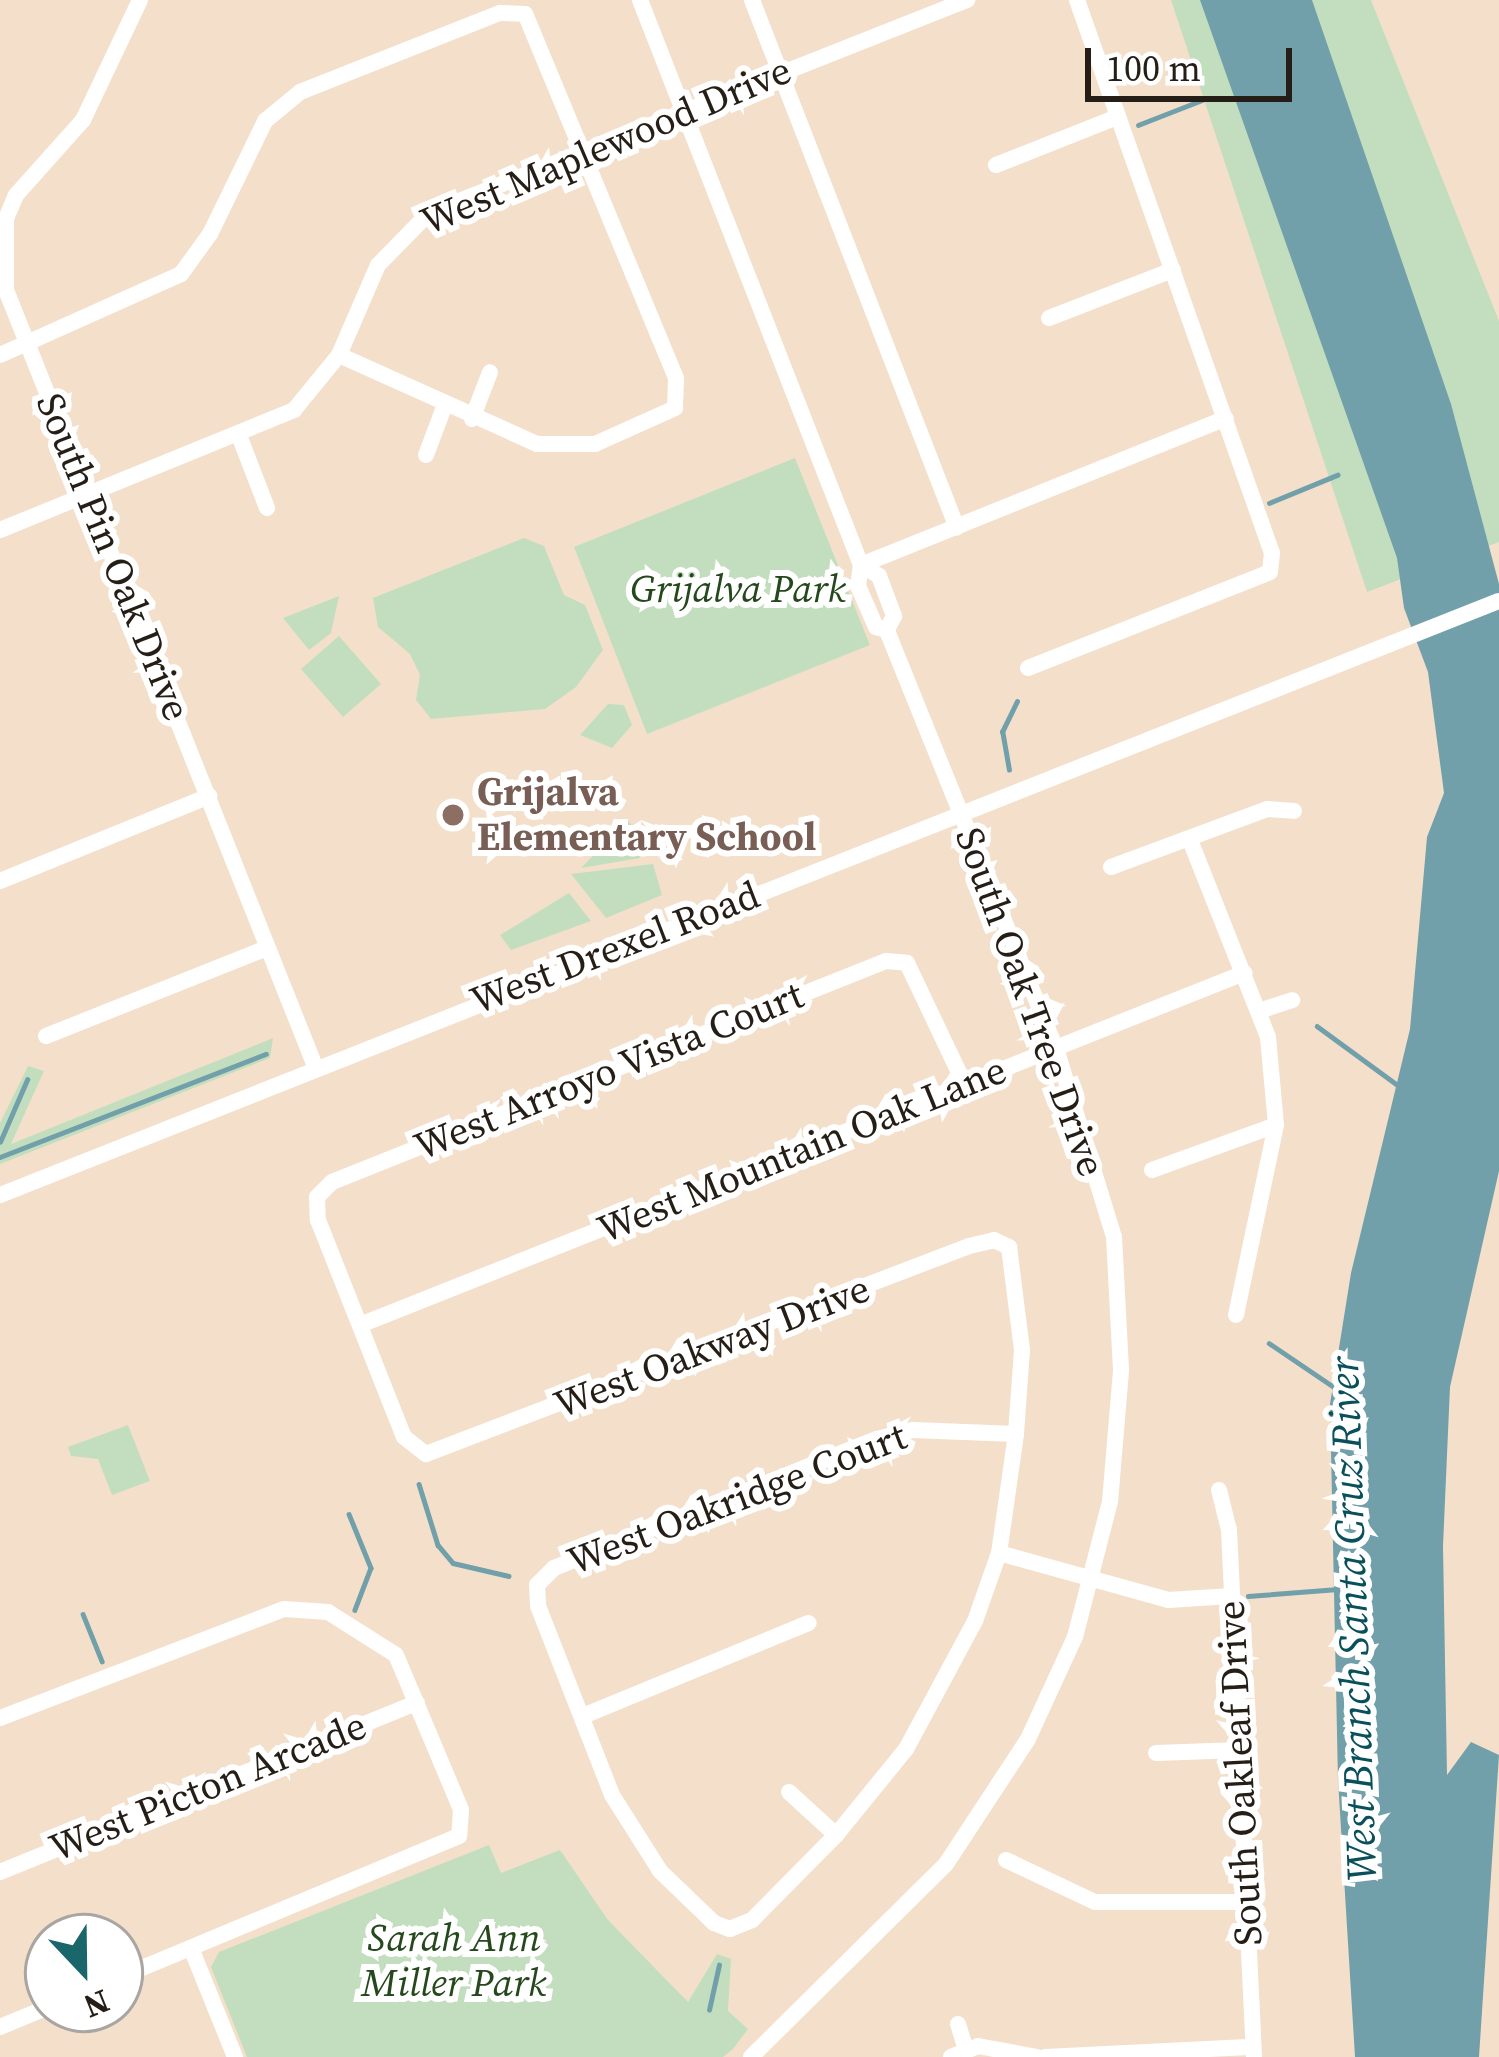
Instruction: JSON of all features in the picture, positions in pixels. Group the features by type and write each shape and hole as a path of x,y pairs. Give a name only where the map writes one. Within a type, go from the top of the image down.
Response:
{"street":[{"name":"South Pin Oak Drive","path":"140,0 83,120 7,195 2,260 27,344 315,1066"},
{"name":"South Oak Tree Drive","path":"640,0 861,565 879,576 894,616 887,630 1056,1049 1115,1259 1121,1370 1110,1502 1091,1583 1040,1718 946,1864 758,2055"},
{"path":"752,0 957,528"},
{"name":"West Maplewood Drive","path":"0,530 240,438 294,410 339,355 400,234 429,213 967,0"},
{"path":"1028,668 1275,574 1226,418 1077,0"},
{"path":"0,355 181,274 210,234 265,121 300,92 500,13 528,10 676,378 679,408 623,435 564,447 516,439 339,355"},
{"path":"996,165 1117,117"},
{"path":"1048,318 1173,270"},
{"path":"472,419 490,372"},
{"path":"426,455 444,407"},
{"path":"861,565 1226,418"},
{"path":"240,438 267,508"},
{"name":"West Drexel Road","path":"0,1195 315,1066 1499,601"},
{"path":"0,881 209,796"},
{"path":"1111,867 1268,809 1294,811"},
{"path":"1190,840 1258,1011 1276,1125 1236,1315"},
{"path":"46,1036 267,948"},
{"name":"West Arroyo Vista Court","path":"360,1325 312,1194 863,969 909,957 965,1085"},
{"name":"West Mountain Oak Lane","path":"360,1325 1244,973"},
{"path":"1258,1011 1292,1000"},
{"path":"1152,1170 1276,1125"},
{"name":"West Oakway Drive","path":"360,1325 404,1437 422,1457 969,1246 1004,1239 1016,1274 1022,1350 1016,1434"},
{"name":"West Oakridge Court","path":"583,1716 530,1583 554,1568 877,1439 913,1430 1016,1434"},
{"path":"809,1623 583,1716 612,1795 660,1871 730,1934 752,1920 836,1835 906,1749 952,1671 999,1553 1016,1434"},
{"name":"South Oakleaf Drive","path":"1219,1490 1232,1596 1253,2052"},
{"path":"999,1553 1091,1583 1168,1600 1232,1596"},
{"path":"0,1718 284,1609 328,1612 367,1630 396,1655 461,1810 464,1834 144,1967"},
{"name":"West Picton Arcade","path":"0,1872 417,1702"},
{"path":"1156,1754 1239,1750"},
{"path":"789,1792 836,1835"},
{"path":"1006,1860 1094,1902 1246,1902"},
{"path":"191,1948 235,2057"},
{"path":"958,2024 958,2052 1041,2057 1253,2052"}],"green space":[{"path":"1171,0 1371,0 1499,321 1499,542 1367,592"},
{"name":"Grijalva Park","path":"795,458 870,645 647,734 574,547"},
{"path":"524,538 544,546 564,595 585,605 603,650 576,687 545,709 431,719 416,700 420,675 410,654 378,627 373,598"},
{"path":"339,596 331,633 309,650 283,618"},
{"path":"339,636 381,684 343,717 301,669"},
{"path":"608,704 624,705 632,725 612,748 580,735"},
{"path":"628,821 642,836 640,858 581,868"},
{"path":"653,864 662,895 606,918 571,874"},
{"path":"569,893 591,921 511,950 500,935"},
{"path":"273,1038 270,1058 0,1164 0,1123 28,1066 44,1071 11,1144"},
{"path":"128,1425 150,1481 112,1495 98,1459 71,1456 68,1447"},
{"name":"Sarah Ann Miller Park","path":"489,1845 501,1873 560,1850 608,1920 688,2002 717,1954 731,1959 728,2011 748,2029 733,2049 723,2057 247,2057 211,1967 219,1952"}],"water":[{"name":"West Branch Santa Cruz River","path":"1200,0 1312,0 1451,404 1499,584 1499,1171 1450,1387 1443,1546 1447,1775 1471,1742 1499,1755 1479,2057 1355,2057 1338,1780 1330,1404 1351,1273 1410,1029 1427,837 1444,793 1428,672 1404,608 1397,558"}],"waterway":[{"path":"1138,125 1202,100"},
{"path":"1269,503 1337,475"},
{"path":"1009,770 1002,732 1017,701"},
{"path":"1317,1026 1399,1086"},
{"path":"0,1157 266,1054"},
{"path":"0,1142 27,1080"},
{"path":"1269,1343 1334,1387"},
{"path":"419,1484 438,1545 453,1563 509,1576"},
{"path":"349,1514 371,1568 355,1610"},
{"path":"1248,1596 1338,1589"},
{"path":"83,1614 102,1661"},
{"path":"709,2010 719,1965"}],"place":[{"name":"Grijalva Elementary School","path":"453,815"}]}
